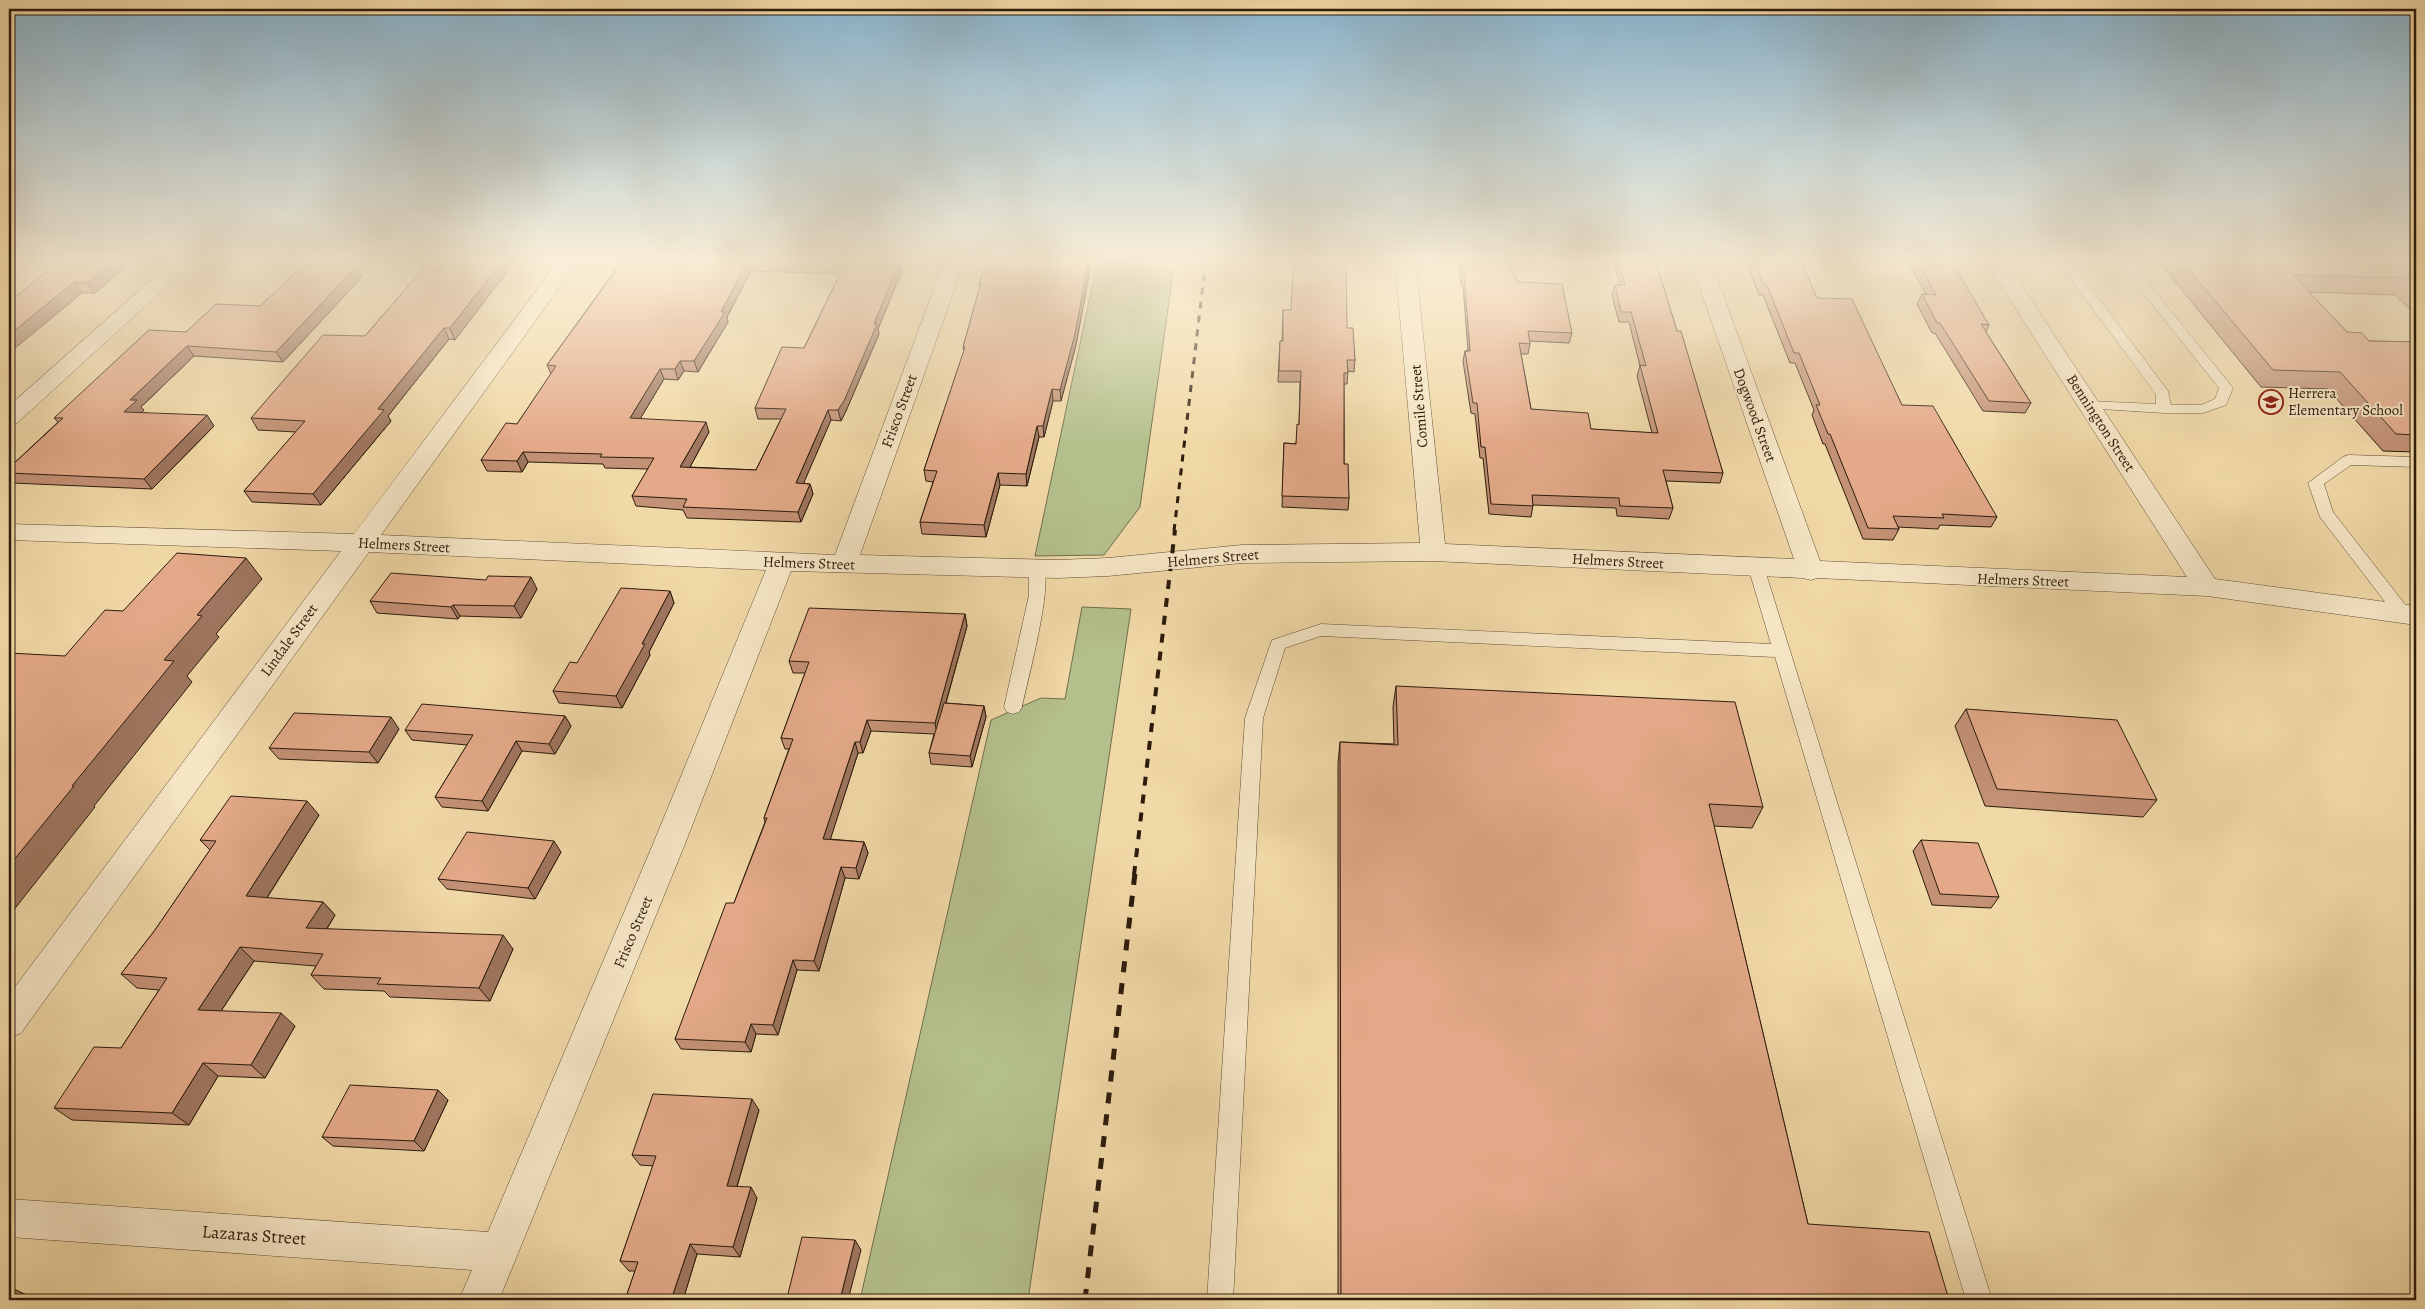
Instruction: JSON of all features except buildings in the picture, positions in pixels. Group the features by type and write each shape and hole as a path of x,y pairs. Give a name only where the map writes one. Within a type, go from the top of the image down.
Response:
{"street":[{"path":"9,418 119,320"},
{"name":"Lindale Street","path":"9,1022 525,320"},
{"name":"Frisco Street","path":"844,564 933,320"},
{"name":"Comile Street","path":"1411,320 1433,552"},
{"name":"Dogwood Street","path":"1722,320 1810,570"},
{"name":"Bennington Street","path":"2033,320 2207,587"},
{"name":"Helmers Street","path":"9,532 361,543 782,562 1037,569 1108,567 1242,554 1433,552 2207,587 2412,621"},
{"name":"Frisco Street","path":"480,1300 669,844 782,562"},
{"name":"Lazaras Street","path":"9,1218 500,1252"}],"lane":[{"path":"2107,320 2162,394 2164,408"},
{"path":"2089,406 2203,409 2221,402 2226,388 2171,320"},
{"path":"2412,621 2326,513 2316,483 2348,460 2416,462"},
{"path":"1756,567 1979,1300"},
{"path":"1012,707 1037,595 1037,569"},
{"path":"1220,1300 1254,718 1278,644 1321,630 1782,651"}],"green space":[{"path":"1085,320 1166,320 1140,507 1104,555 1035,556"},
{"path":"1082,607 1131,609 1028,1300 860,1300 991,720 1041,698 1065,699"}],"railway":[{"path":"1174,531 1199,320"},
{"path":"1134,875 1175,530"},
{"path":"1085,1300 1135,873"}],"place":[{"name":"Herrera Elementary School","path":"2271,402"}]}
